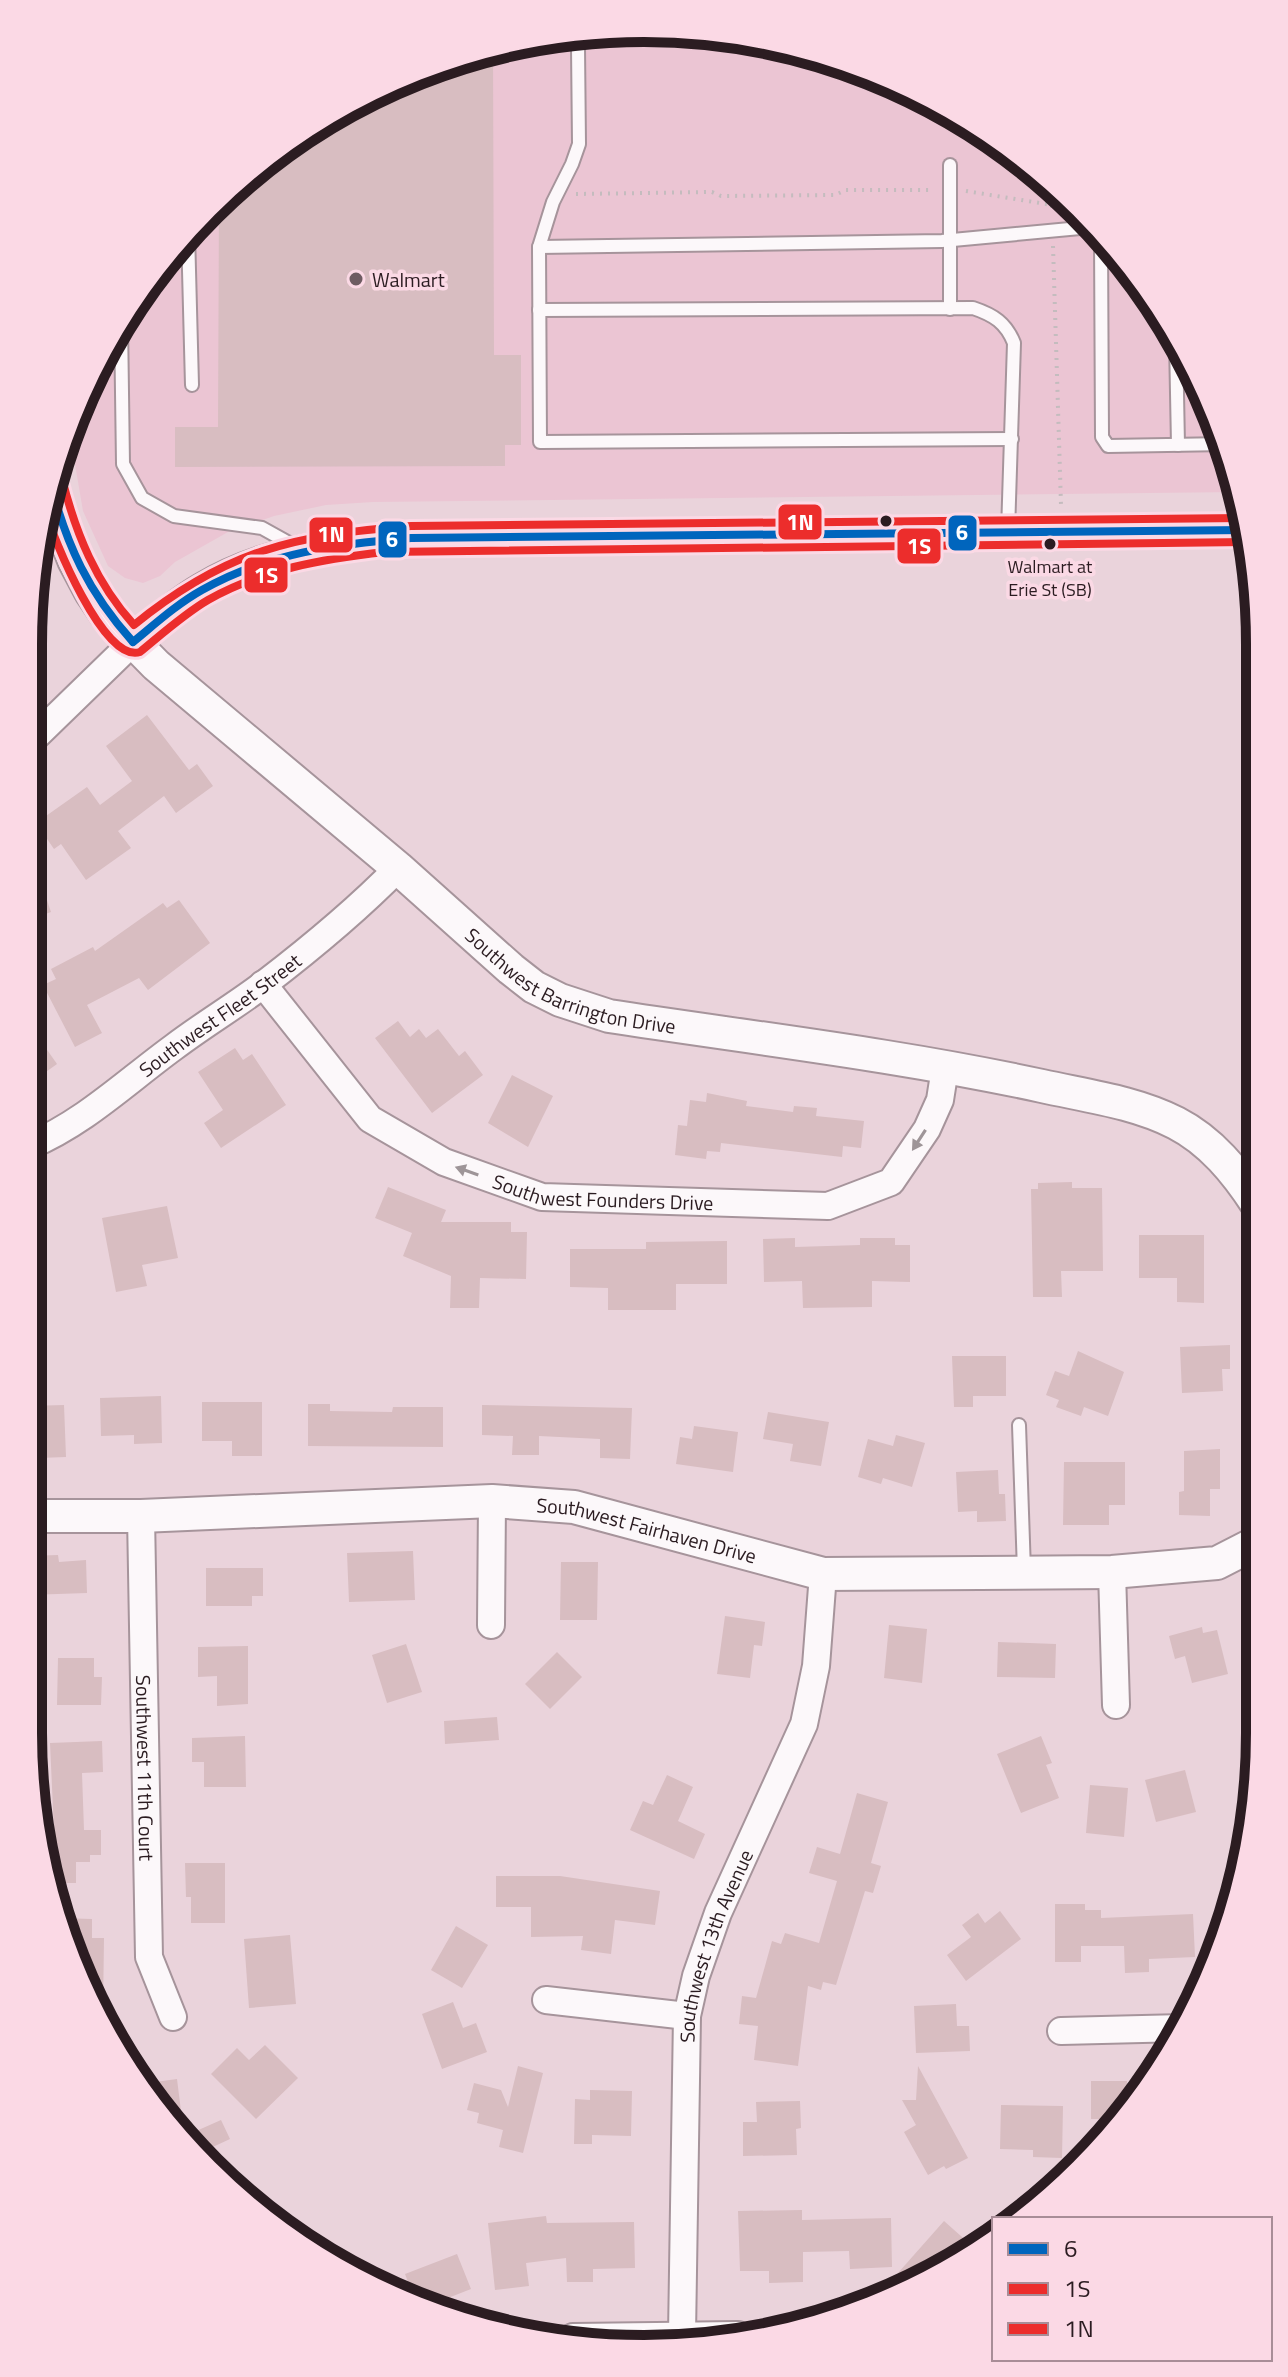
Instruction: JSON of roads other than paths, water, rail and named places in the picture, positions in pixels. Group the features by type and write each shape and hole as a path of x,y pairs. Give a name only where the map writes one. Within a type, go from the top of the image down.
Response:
{"street":[{"name":"Southwest Barrington Drive","path":"57,513 74,560 106,614 156,665 534,987 609,1016 990,1075 1146,1109 1180,1125 1212,1149 1246,1187"},
{"path":"42,730 133,642 203,589 269,560 330,545 411,538 1234,527"},
{"name":"Southwest Fleet Street","path":"42,1141 57,1135 98,1106 174,1046 263,984 372,895 398,868"},
{"name":"Southwest Founders Drive","path":"263,984 370,1119 444,1162 542,1197 828,1206 891,1182 927,1129 940,1100 945,1068"},
{"path":"491,1625 492,1501"},
{"name":"Southwest Fairhaven Drive","path":"42,1516 141,1516 492,1501 574,1507 823,1574 1112,1572 1217,1563 1246,1548"},
{"name":"Southwest 11th Court","path":"141,1516 149,1957 173,2017"},
{"path":"1112,1572 1116,1705"},
{"name":"Southwest 13th Avenue","path":"682,2334 687,2016 696,1976 718,1913 804,1724 816,1666 823,1574"},
{"path":"546,2000 687,2016"},
{"path":"1061,2031 1168,2028"}],"lane":[{"path":"578,46 579,144 539,247 540,442 1012,439"},
{"path":"950,165 950,309"},
{"path":"539,247 950,240 1080,228"},
{"path":"188,250 192,385"},
{"path":"1101,252 1102,437 1108,446 1212,444"},
{"path":"539,310 973,308 991,314 1008,327 1014,343 1008,532"},
{"path":"121,346 123,464 142,498 174,516 262,528 304,551"},
{"path":"1176,364 1178,445"},
{"path":"1019,1425 1024,1574"}],"place":[{"name":"Walmart","path":"356,279"},
{"name":"Walmart at Erie St (SB)","path":"1050,544"}]}
